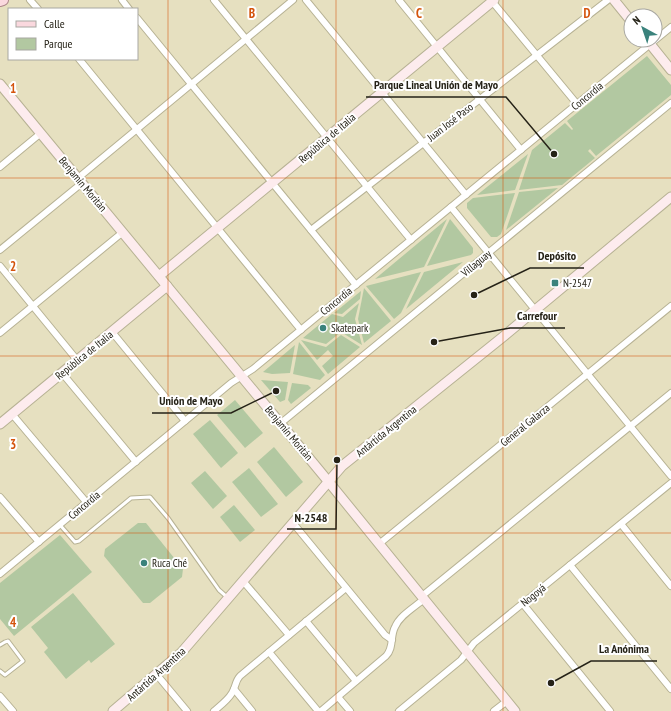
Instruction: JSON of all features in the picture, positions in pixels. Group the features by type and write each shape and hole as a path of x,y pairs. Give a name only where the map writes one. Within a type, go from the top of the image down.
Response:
{"street":[{"path":"30,0 37,8"},
{"path":"122,0 128,8"},
{"path":"214,0 411,240"},
{"path":"0,250 136,130 293,0"},
{"path":"306,0 466,195"},
{"path":"399,0 521,150"},
{"path":"493,0 577,104"},
{"name":"República de Italia","path":"159,276 493,0"},
{"name":"Juan José Paso","path":"311,230 608,0"},
{"path":"614,0 623,11"},
{"path":"138,19 356,285"},
{"name":"Concordia","path":"0,574 231,383 253,369 521,150 641,48"},
{"path":"653,48 671,70"},
{"path":"80,60 301,330"},
{"name":"Benjamín Moritán","path":"0,84 242,376 515,711"},
{"name":"Villaguay","path":"280,423 671,103"},
{"path":"0,167 41,133"},
{"name":"Antártida Argentina","path":"113,711 181,653 328,481 348,461 536,310 671,197"},
{"path":"451,207 671,476"},
{"path":"0,333 122,232"},
{"path":"0,266 77,360"},
{"name":"República de Italia","path":"0,424 167,286"},
{"name":"General Galarza","path":"379,544 671,306"},
{"path":"112,332 185,421"},
{"path":"62,373 136,462"},
{"path":"269,652 319,711 338,697 388,654 397,622 423,598 671,394"},
{"path":"12,414 87,502"},
{"name":"Nogoyá","path":"399,711 461,660 474,643 671,483"},
{"path":"0,497 39,542"},
{"path":"293,523 385,635 392,640"},
{"path":"621,524 671,586"},
{"path":"570,565 671,689"},
{"path":"243,581 289,635"},
{"path":"214,711 229,697 238,678 346,588"},
{"path":"523,604 610,711"},
{"path":"306,621 356,681"},
{"path":"157,675 187,711"},
{"path":"234,689 252,711"},
{"path":"0,696 13,711"},
{"path":"338,697 350,711"},
{"path":"494,711 507,700"}],"lane":[{"path":"60,525 75,542 79,541 131,498 150,497 168,518 219,590 229,598"},
{"path":"0,645 8,641 23,661 5,675 0,671"}],"green space":[{"path":"647,56 671,85 671,95 596,156 590,149 588,151 595,158 562,185 519,190 532,150 565,123 572,130 573,129 567,121"},
{"path":"528,154 515,190 477,195"},
{"path":"558,188 506,230 519,192"},
{"path":"515,193 501,234 497,237 491,237 467,208 467,203 473,198"},
{"path":"447,219 424,267 375,279"},
{"path":"450,219 473,248 473,253 471,255 427,266"},
{"path":"463,262 406,309 424,272"},
{"path":"421,272 401,313 394,319 366,286"},
{"path":"364,288 391,321 364,343 358,319"},
{"path":"361,291 360,299 342,314 334,313"},
{"path":"359,303 355,319 362,345 341,332 326,344 303,338 332,314 343,317"},
{"path":"341,335 360,347 328,374 322,366 333,356 328,350 317,360 301,340 326,347"},
{"path":"299,342 325,375 320,380 293,374"},
{"path":"295,345 290,373 272,374 263,372"},
{"path":"261,380 288,382 285,400 280,402"},
{"path":"292,383 308,385 311,388 291,404 288,400"},
{"path":"235,400 263,433 245,448 217,415"},
{"path":"210,420 238,453 221,468 193,434"},
{"path":"274,447 303,482 286,497 257,462"},
{"path":"249,468 278,504 261,517 232,482"},
{"path":"205,471 227,496 213,509 191,483"},
{"path":"234,505 255,530 240,542 220,517"},
{"name":"Ruca Ché","path":"138,523 146,523 183,569 182,577 150,603 143,603 104,556 105,549"},
{"path":"60,535 92,572 14,636 0,619 0,583"},
{"path":"73,593 115,644 91,663 89,660 66,679 44,652 48,648 31,627"}],"place":[{"name":"Parque Lineal Unión de Mayo","path":"554,154"},
{"name":"N-2547","path":"555,283"},
{"name":"Depósito","path":"474,295"},
{"name":"Skatepark","path":"323,328"},
{"name":"Carrefour","path":"434,342"},
{"name":"Unión de Mayo","path":"276,391"},
{"name":"N-2548","path":"337,460"},
{"name":"Ruca Ché","path":"144,563"},
{"name":"La Anónima","path":"551,683"}]}
